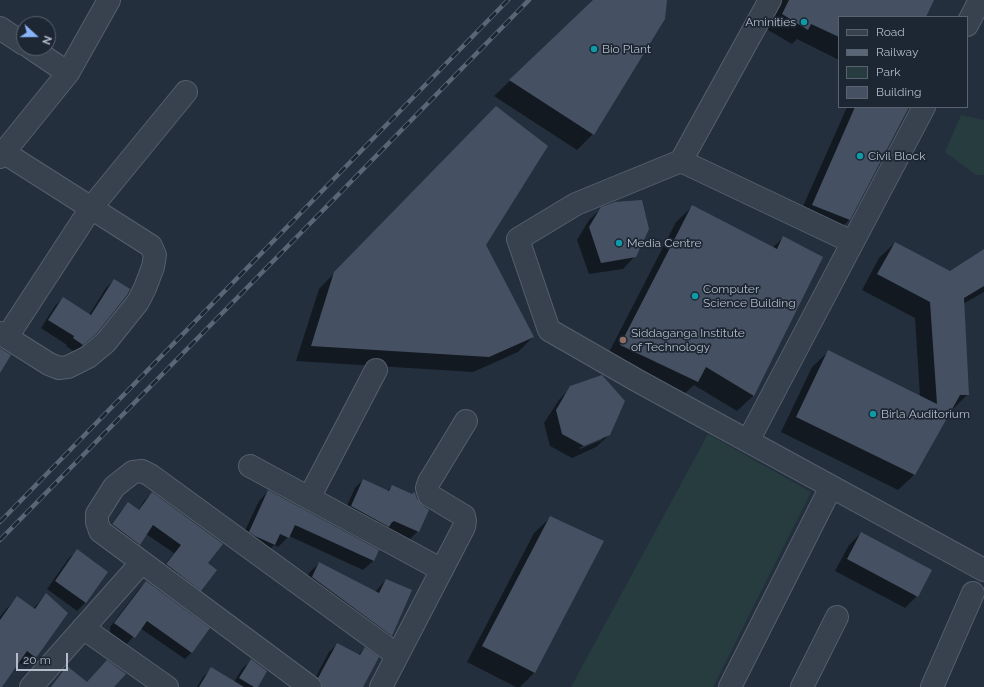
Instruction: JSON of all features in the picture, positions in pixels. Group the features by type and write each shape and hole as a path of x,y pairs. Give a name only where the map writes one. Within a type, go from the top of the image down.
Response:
{"street":[{"path":"108,0 68,73 1,153 91,208 151,246 155,255 151,274 138,302 106,342 88,357 68,367 59,368 49,364 3,335 91,208 186,92"},
{"path":"770,0 681,161 576,204 518,239 549,330 638,381 984,570"},
{"path":"968,23 980,0"},
{"path":"0,28 16,39"},
{"path":"43,56 68,73"},
{"path":"748,441 923,108"},
{"path":"681,161 852,242"},
{"path":"309,498 376,370"},
{"path":"381,687 464,527 464,516 429,495 427,488 429,482 466,420"},
{"path":"250,466 442,570"},
{"path":"310,687 100,531 97,522 97,514 114,487 133,472 142,471 398,655"},
{"path":"730,687 831,487"},
{"path":"31,687 142,562"},
{"path":"932,687 973,594"},
{"path":"802,687 837,617"},
{"path":"83,628 167,687"}],"green space":[{"path":"961,115 984,120 984,175 976,175 945,152"},
{"path":"708,434 811,492 713,687 571,687"}],"building":[{"name":"Bio Plant","path":"593,0 667,0 665,19 594,135 509,80"},
{"path":"789,0 934,0 926,16 838,16 838,37 811,24 808,30 782,14"},
{"path":"496,106 548,146 486,245 534,337 489,357 311,346 334,272"},
{"name":"Civil Block","path":"855,108 908,108 850,220 812,205"},
{"name":"Media Centre","path":"642,200 649,229 636,257 601,263 589,227 601,207 615,202"},
{"name":"Computer Science Building","path":"692,205 777,249 783,236 823,257 754,396 706,367 698,382 620,345"},
{"path":"895,242 950,271 984,249 984,286 964,298 969,395 960,395 915,475 796,417 828,350 937,404 930,302 877,274"},
{"path":"114,279 130,289 127,295 97,333 83,345 73,338 74,336 48,320 63,297 91,315"},
{"path":"0,348 11,355 0,373"},
{"path":"602,375 625,401 610,435 584,446 562,434 556,410 570,386"},
{"path":"363,479 389,491 392,485 412,494 414,492 422,505 429,510 419,532 394,521 389,527 351,506"},
{"path":"268,490 379,550 374,561 295,525 289,538 280,534 275,545 249,532"},
{"path":"152,492 223,544 208,563 217,570 201,591 166,564 181,545 153,525 140,545 112,524 128,502 139,510"},
{"path":"550,516 604,541 535,673 482,646"},
{"path":"861,532 932,570 918,597 847,559"},
{"path":"77,549 108,572 86,603 55,581"},
{"path":"319,562 379,593 386,579 412,590 392,636 312,577"},
{"path":"146,581 210,628 192,653 147,621 135,638 114,623"},
{"path":"46,593 68,613 36,658 27,651 2,687 0,687 0,620 17,596 35,609"},
{"path":"337,643 360,655 365,647 379,657 363,687 322,687 318,678"},
{"path":"251,659 267,671 258,687 254,687 239,678"},
{"path":"107,660 126,674 114,687 51,687 67,666 87,682"},
{"path":"211,667 244,687 199,687"}],"railway":[{"path":"0,522 508,0"},
{"path":"0,540 529,0"}],"place":[{"name":"Aminities","path":"804,22"},
{"name":"Bio Plant","path":"594,49"},
{"name":"Civil Block","path":"860,156"},
{"name":"Media Centre","path":"619,243"},
{"name":"Computer Science Building","path":"695,296"},
{"name":"Siddaganga Institute of Technology","path":"623,340"},
{"name":"Birla Auditorium","path":"873,414"}]}
